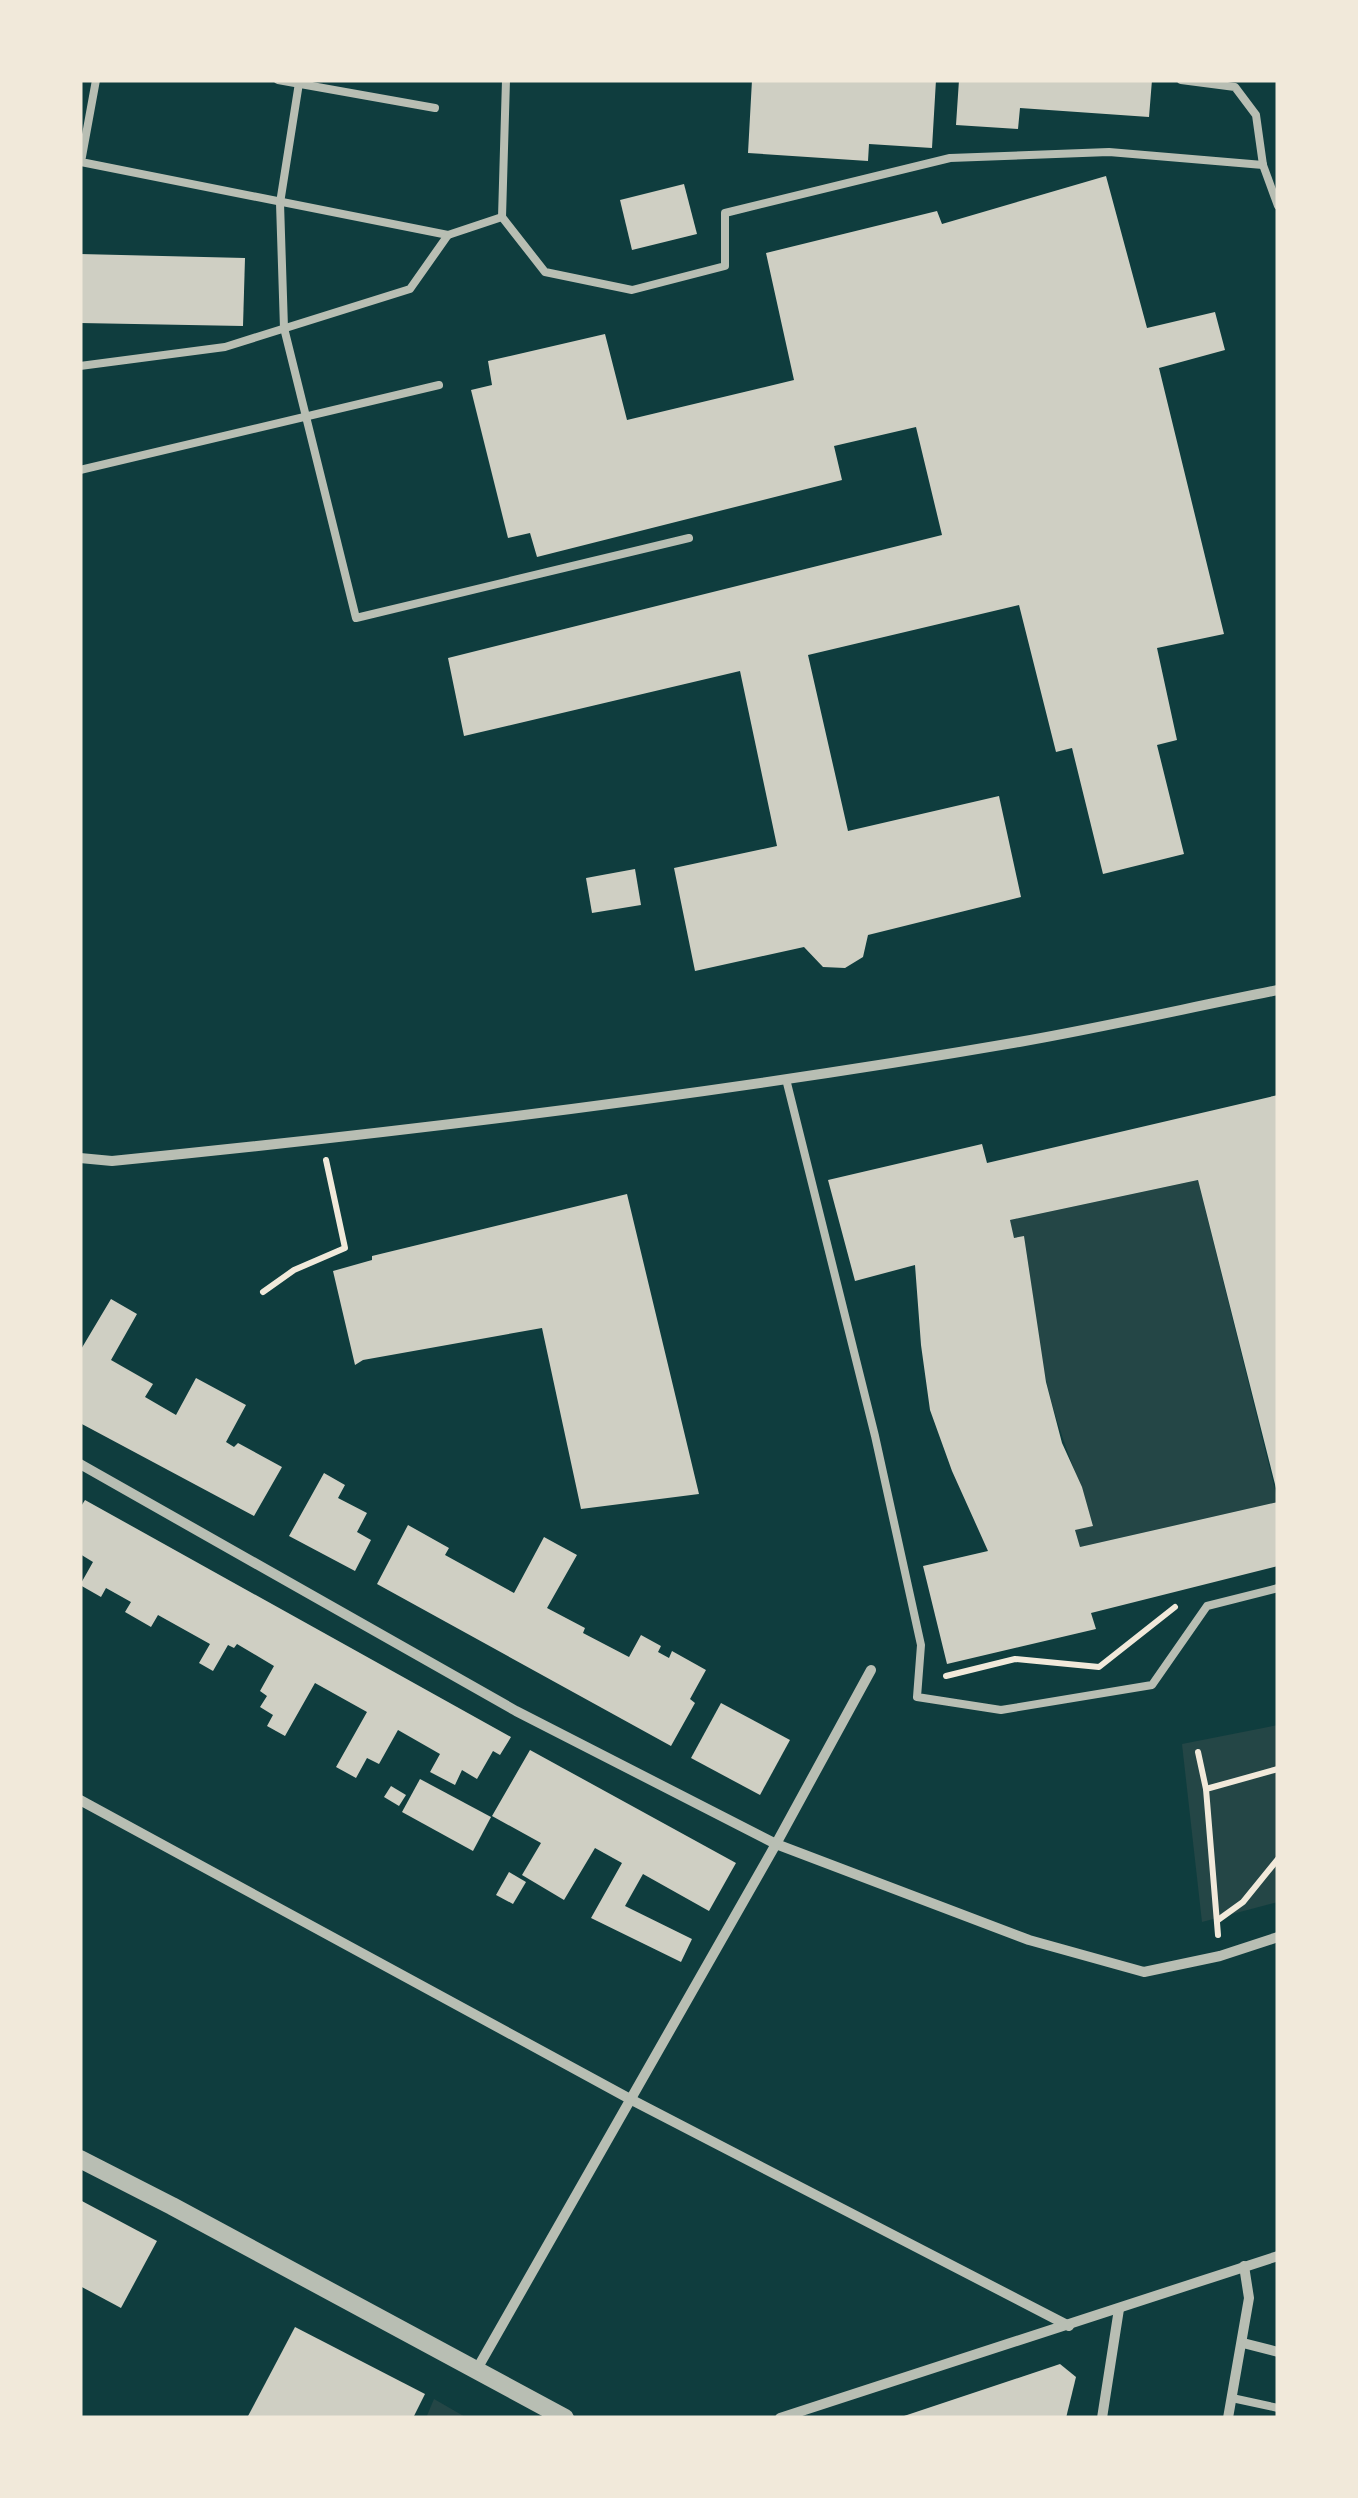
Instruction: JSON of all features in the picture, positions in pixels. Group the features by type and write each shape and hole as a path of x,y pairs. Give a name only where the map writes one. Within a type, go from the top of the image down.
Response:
{"street":[{"path":"80,1158 112,1161 322,1140 786,1079 1022,1042 1278,990"},
{"path":"80,1464 516,1711 776,1844 1029,1940 1144,1972 1220,1956 1278,1937"},
{"path":"477,2369 871,1670"},
{"path":"80,1800 630,2099 1069,2326"},
{"path":"80,2159 564,2418"},
{"path":"780,2418 1278,2256"},
{"path":"1228,2418 1248,2298 1244,2266"},
{"path":"1102,2418 1119,2309"},
{"path":"1242,2343 1278,2352"}],"lane":[{"path":"96,80 81,162 448,236 502,217"},
{"path":"278,80 435,108"},
{"path":"506,80 502,217 545,272 632,290 725,266 725,213 950,158 1109,152 1263,166"},
{"path":"1182,80 1235,87 1256,116 1263,166 1278,206"},
{"path":"300,84 280,203 284,328 356,618 690,538"},
{"path":"80,366 225,347 410,289 448,236"},
{"path":"80,470 439,385"},
{"path":"786,1079 875,1436 917,1626 921,1645 917,1697 1000,1710 1152,1685 1207,1606 1278,1588"},
{"path":"1232,2398 1278,2408"}],"path":[{"path":"263,1292 294,1270 345,1248 322,1140"},
{"path":"938,1660 942,1678 1015,1659 1099,1667 1183,1601"},
{"path":"1198,1752 1206,1789 1220,1956"},
{"path":"1206,1789 1278,1769"},
{"path":"1217,1921 1243,1902 1278,1859"}],"shaded area":[{"path":"1198,1180 1278,1502 1080,1547 1075,1530 1093,1525 1047,1384 1024,1237 1014,1238 1010,1220"},
{"path":"1278,1725 1278,1902 1202,1922 1182,1744"},
{"path":"434,2399 467,2418 426,2418"}],"building":[{"path":"752,80 936,80 932,148 869,144 868,161 748,153"},
{"path":"959,80 1152,80 1149,117 1020,108 1018,129 956,125"},
{"path":"1106,176 1147,328 1215,312 1225,350 1159,368 1224,634 1157,648 1177,740 1157,745 1184,854 1103,874 1072,748 1056,752 1019,605 808,655 848,831 999,796 1021,897 868,935 863,957 845,968 823,967 804,947 695,971 674,868 777,846 740,671 464,736 448,658 942,535 916,427 834,446 842,480 537,557 530,533 508,538 471,390 492,385 488,361 605,334 627,420 794,380 766,253 937,211 942,224"},
{"path":"684,184 697,234 632,250 620,200"},
{"path":"80,254 245,258 243,326 80,323"},
{"path":"635,869 641,905 592,913 586,878"},
{"path":"1278,1095 1278,1496 1198,1180 1010,1220 1014,1238 1024,1236 1046,1382 1062,1443 1082,1487 1093,1526 1075,1530 1080,1547 1278,1502 1278,1566 1091,1613 1096,1629 947,1664 923,1566 988,1551 930,1410 915,1265 855,1281 828,1180 982,1144 987,1163"},
{"path":"627,1194 699,1494 581,1509 542,1328 363,1360 355,1365 333,1271 372,1260 372,1256"},
{"path":"111,1299 137,1314 111,1360 153,1384 145,1397 176,1415 196,1378 246,1405 226,1442 234,1447 238,1443 282,1467 254,1516 80,1423 80,1351"},
{"path":"324,1473 345,1485 338,1498 367,1513 357,1532 371,1540 355,1571 289,1536"},
{"path":"85,1500 511,1737 500,1755 493,1751 477,1779 462,1770 455,1785 430,1772 440,1754 398,1730 379,1764 367,1758 356,1778 336,1767 367,1712 315,1683 285,1736 267,1726 273,1715 260,1707 267,1696 260,1691 274,1666 237,1644 234,1648 228,1645 213,1671 199,1663 210,1644 158,1615 151,1627 125,1612 131,1602 106,1588 101,1597 80,1585 93,1562 80,1554 80,1508"},
{"path":"408,1525 449,1548 445,1555 514,1593 544,1537 577,1555 547,1608 629,1657 641,1635 661,1646 658,1652 669,1658 672,1651 706,1670 690,1699 695,1703 671,1746 377,1584"},
{"path":"721,1703 790,1740 760,1795 691,1758"},
{"path":"530,1750 736,1863 709,1911 643,1874 625,1906 692,1939 681,1962 591,1918 622,1863 595,1848 564,1900 522,1875 541,1843 492,1816"},
{"path":"420,1779 491,1817 473,1851 402,1812"},
{"path":"391,1786 406,1795 399,1806 384,1797"},
{"path":"509,1872 526,1882 513,1904 496,1895"},
{"path":"80,2200 157,2241 121,2308 80,2286"},
{"path":"295,2327 425,2394 413,2418 247,2418"},
{"path":"1060,2364 1076,2377 1066,2418 898,2418"}]}
